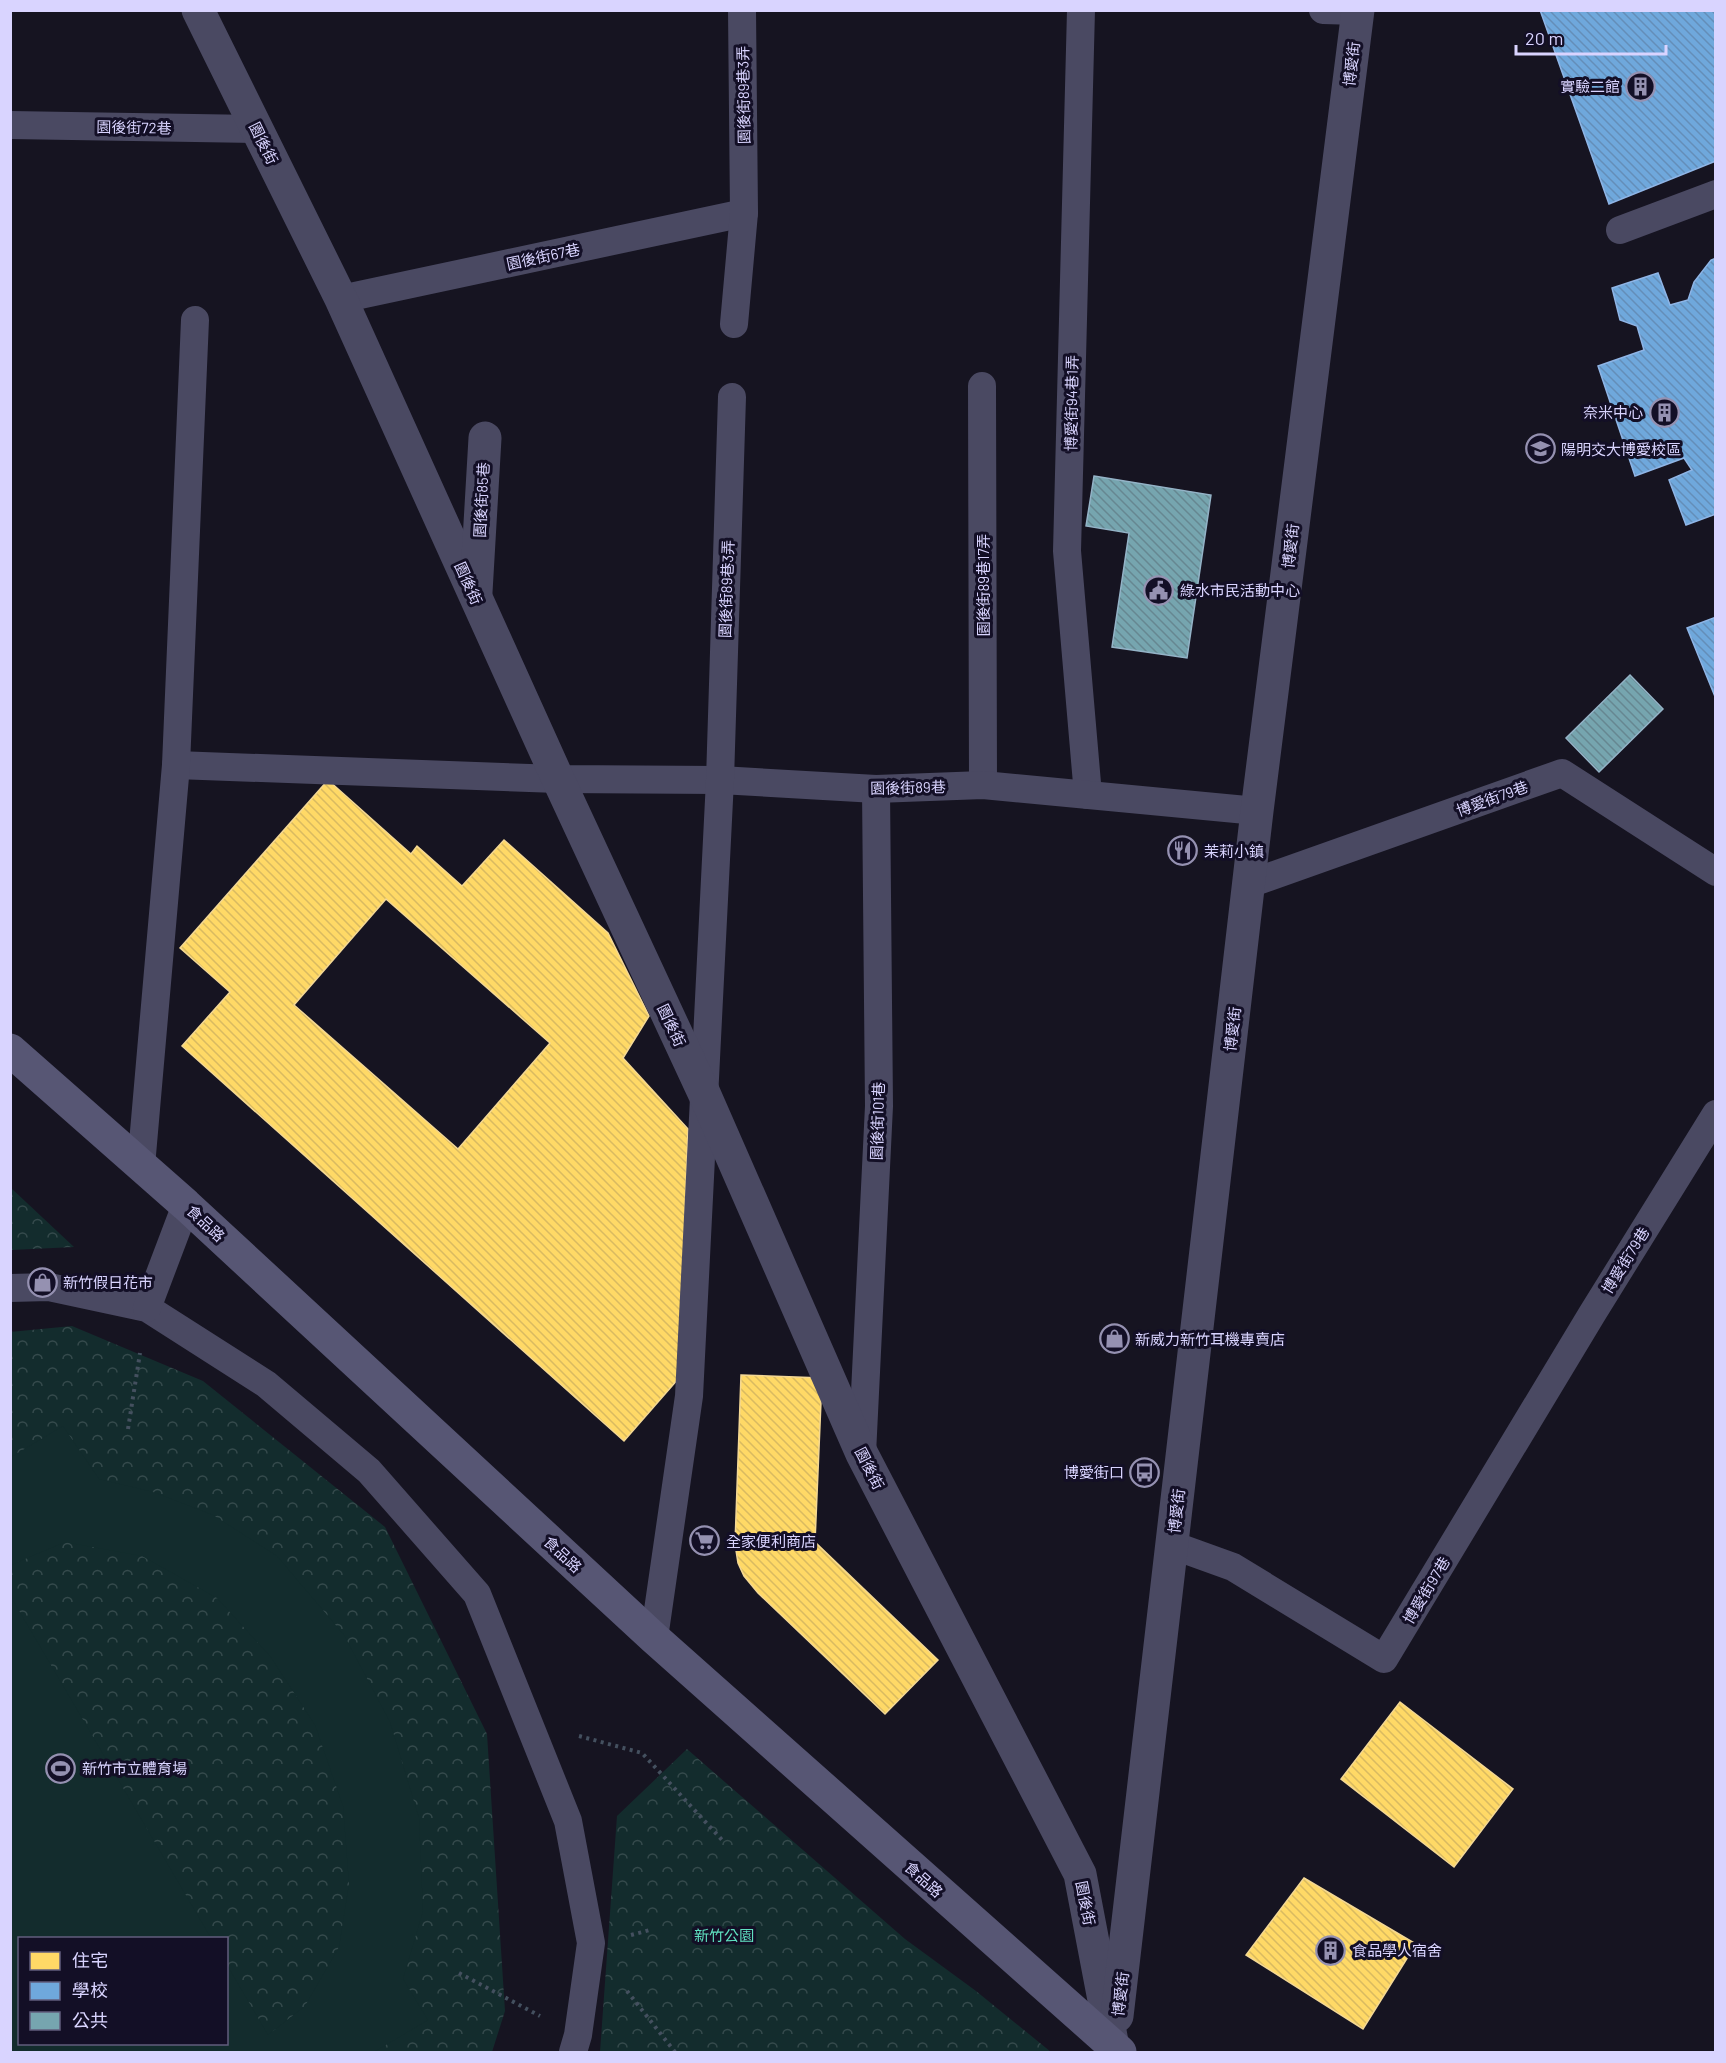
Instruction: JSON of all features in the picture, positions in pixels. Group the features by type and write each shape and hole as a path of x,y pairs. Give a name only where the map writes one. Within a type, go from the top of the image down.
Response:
{"street":[{"name":"園後街","path":"198,10 341,299 558,779 704,1093 862,1454 1080,1874 1117,2050"},
{"name":"博愛街","path":"1117,2050 1172,1545 1257,811 1358,11"},
{"name":"園後街85巷","path":"475,597 484,438"},
{"name":"食品路","path":"10,1050 186,1204 654,1638 1117,2050"}],"lane":[{"name":"園後街89巷3弄","path":"734,324 744,213 742,10"},
{"name":"博愛街94巷1弄","path":"1081,10 1067,551 1088,795"},
{"path":"1323,10 1358,11"},
{"name":"園後街72巷","path":"10,125 257,129"},
{"path":"1620,230 1716,194"},
{"name":"園後街67巷","path":"341,299 744,213"},
{"path":"141,1166 176,765 195,320"},
{"name":"園後街89巷17弄","path":"982,386 983,785"},
{"name":"園後街89巷3弄","path":"654,1638 689,1396 720,780 732,397"},
{"name":"園後街89巷","path":"176,765 558,779 720,780 876,789 983,785 1257,811"},
{"name":"博愛街79巷","path":"1249,884 1562,772 1716,872"},
{"name":"園後街101巷","path":"862,1454 879,1106 876,789"},
{"name":"博愛街79巷","path":"1592,1314 1716,1114"},
{"path":"147,1308 186,1204"},
{"path":"10,1288 49,1287 147,1308 266,1384 369,1471 477,1594 568,1821 591,1943 575,2044"},
{"name":"博愛街97巷","path":"1172,1545 1233,1567 1384,1659 1592,1314"}],"path":[{"path":"128,1429 147,1308"},
{"path":"529,1723 642,1753 722,1840"},
{"path":"591,1943 675,2052"},
{"path":"459,1973 575,2044"}],"green space":[{"path":"11,1188 74,1247 11,1250"},
{"name":"新竹市立體育場","path":"72,1326 203,1381 385,1527 487,1734 505,2011 492,2052 11,2052 10,1332"},
{"path":"63,1426 99,1479 153,1492 213,1515 277,1556 344,1635 390,1722 419,1818 423,1911 403,1979 428,2020 374,2052 11,2052 11,1597 210,1937 18,1937 18,2045 228,2045 228,1967 268,2035 305,2006 339,1947 349,1884 343,1806 315,1725 270,1656 217,1598 142,1556 65,1542 11,1565 11,1457"},
{"name":"新竹公園","path":"687,1749 905,1939 976,1991 1051,2052 600,2052 617,1816"}],"building: 住宅":[{"path":"328,780 411,854 417,846 462,886 504,840 608,933 649,1016 623,1058 688,1129 679,1378 624,1441 182,1046 230,992 180,948","holes":["386,899 550,1043 458,1149 294,1005"]},
{"path":"741,1375 822,1378 815,1542 938,1660 885,1714 758,1593 744,1576 738,1563 735,1544"},
{"path":"1400,1702 1513,1789 1454,1867 1341,1779"},
{"name":"食品學人宿舍","path":"1304,1878 1416,1944 1363,2029 1246,1955"}],"building: 學校":[{"name":"實驗二館","path":"1540,10 1716,10 1716,161 1609,204"},
{"name":"奈米中心","path":"1716,258 1716,514 1686,525 1669,480 1692,470 1684,458 1635,476 1598,366 1644,350 1637,326 1620,320 1612,288 1658,273 1670,305 1688,300 1694,282 1711,260"},
{"path":"1716,617 1716,699 1687,628"}],"building: 公共":[{"name":"綠水市民活動中心","path":"1094,476 1211,495 1187,658 1112,647 1129,533 1086,526"},
{"path":"1630,675 1663,709 1599,772 1566,738"}],"place":[{"name":"實驗二館","path":"1641,86"},
{"name":"奈米中心","path":"1664,412"},
{"name":"陽明交大博愛校區","path":"1540,449"},
{"name":"綠水市民活動中心","path":"1159,590"},
{"name":"茉莉小鎮","path":"1183,851"},
{"name":"新竹假日花市","path":"42,1282"},
{"name":"新威力新竹耳機專賣店","path":"1114,1339"},
{"name":"博愛街口","path":"1145,1472"},
{"name":"全家便利商店","path":"705,1541"},
{"name":"新竹市立體育場","path":"61,1768"},
{"name":"食品學人宿舍","path":"1331,1950"}]}
